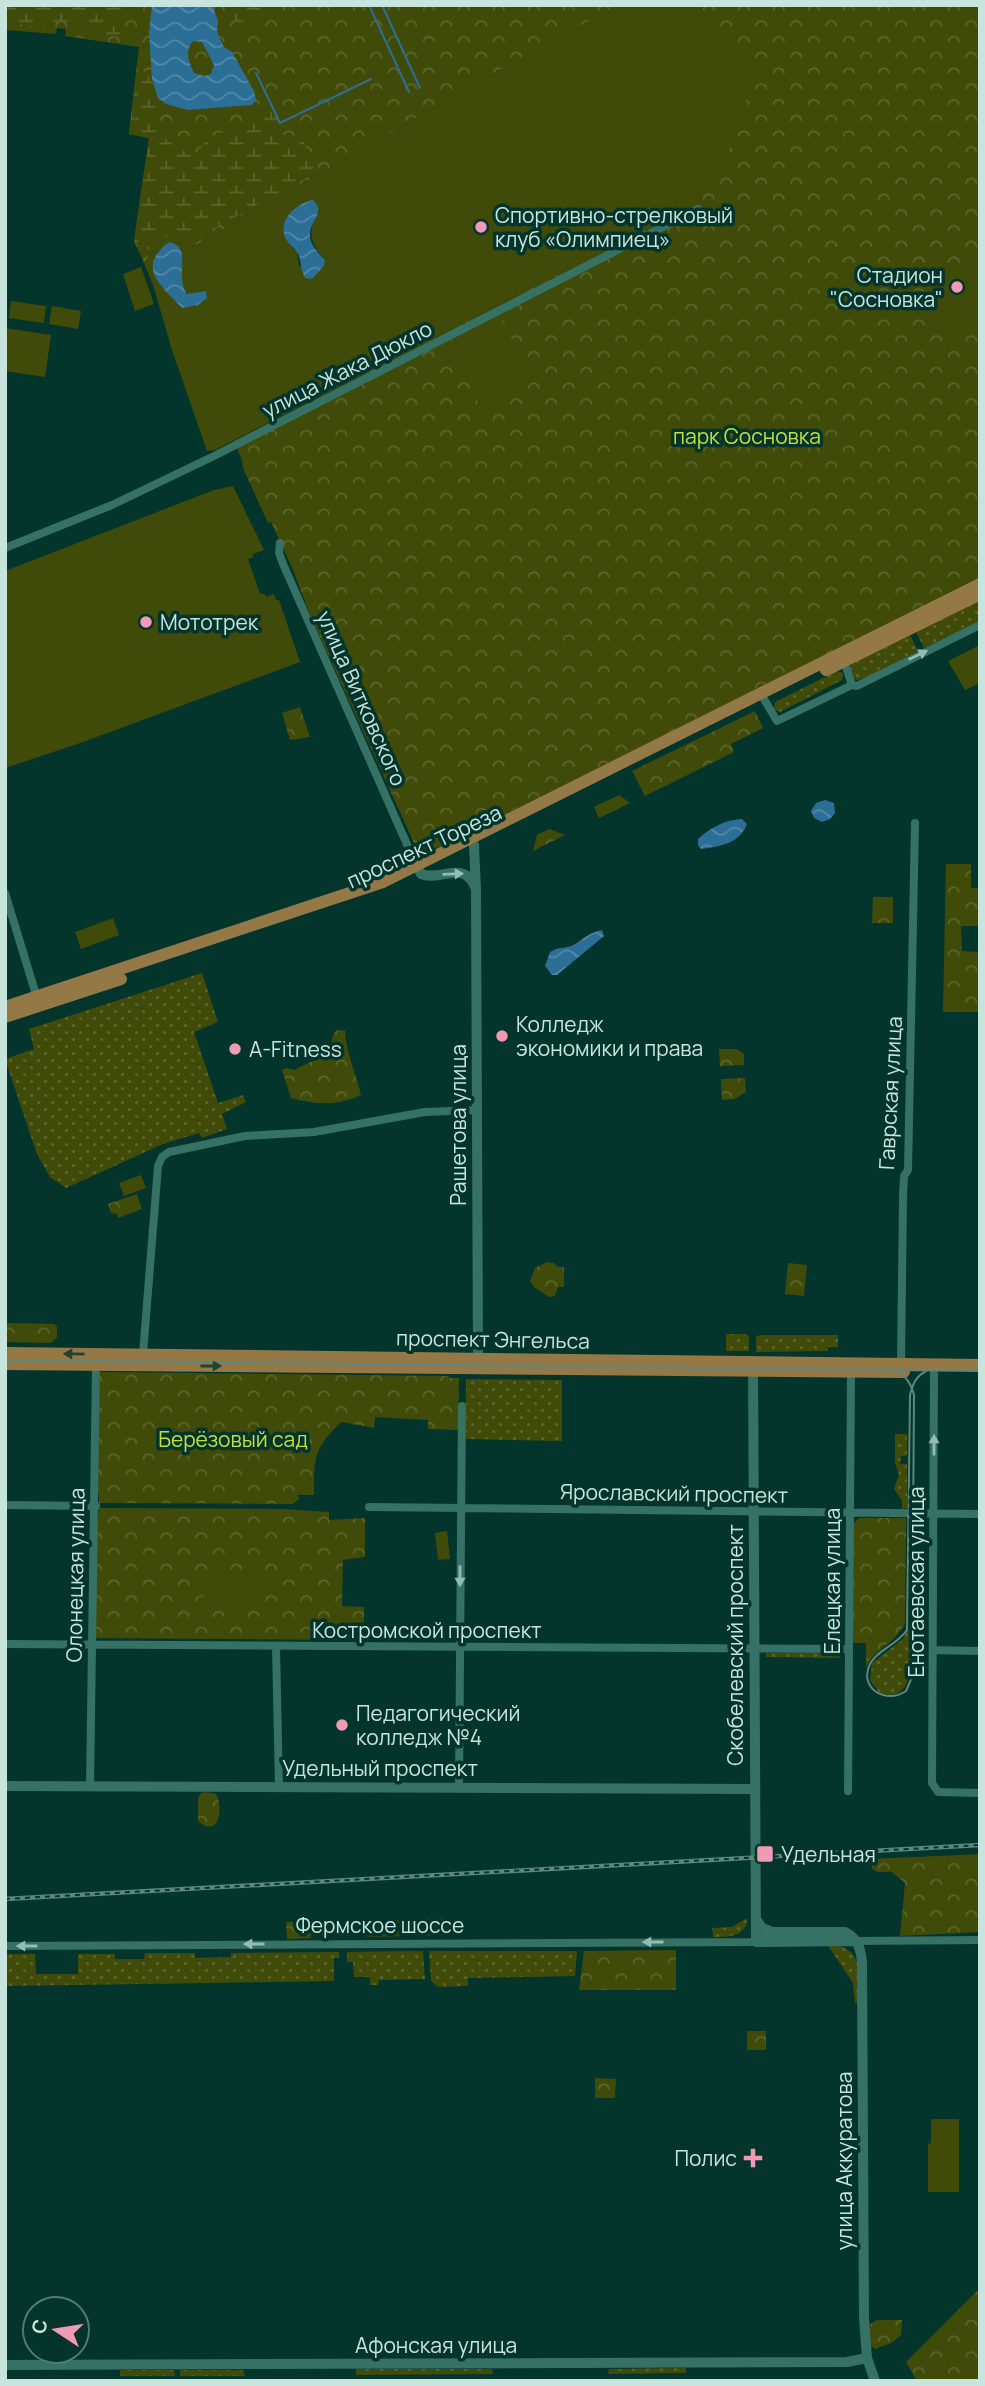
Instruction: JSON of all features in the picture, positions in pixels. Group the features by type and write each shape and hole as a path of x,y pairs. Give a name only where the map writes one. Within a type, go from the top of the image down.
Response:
{"main road":[{"name":"проспект Тореза","path":"5,1017 364,898 842,657 980,584"},
{"name":"проспект Тореза","path":"842,657 980,594"},
{"name":"проспект Тореза","path":"5,1007 419,871"},
{"name":"проспект Энгельса","path":"5,1353 143,1354 478,1364"},
{"name":"проспект Энгельса","path":"5,1364 980,1365"},
{"name":"проспект Энгельса","path":"753,1366 851,1372 980,1373"}],"street":[{"name":"улица Жака Дюкло","path":"5,548 111,505 214,456 698,209"},
{"name":"улица Витковского","path":"280,543 279,553 283,564 419,871"},
{"path":"763,697 778,721 980,625"},
{"path":"842,657 854,685"},
{"name":"Гаврская улица","path":"901,1364 903,1197 904,1176 908,1170 909,1159 915,823"},
{"name":"Рашетова улица","path":"472,842 476,891 478,1364"},
{"path":"419,871 428,877 462,873 470,878 476,891"},
{"path":"5,893 37,998"},
{"path":"143,1354 158,1166 162,1157 169,1152 244,1136 314,1132 425,1112 477,1110"},
{"name":"Олонецкая улица","path":"90,1786 96,1365"},
{"name":"Скобелевский проспект","path":"753,1366 756,1942"},
{"name":"Елецкая улица","path":"848,1791 851,1372"},
{"name":"Енотаевская улица","path":"934,1373 932,1783 936,1791 980,1793"},
{"path":"459,1788 462,1406"},
{"path":"5,1505 95,1506"},
{"name":"Ярославский проспект","path":"369,1507 980,1514"},
{"name":"Костромской проспект","path":"5,1644 849,1649"},
{"path":"276,1646 279,1787"},
{"path":"933,1650 980,1651"},
{"name":"Удельный проспект","path":"5,1786 754,1789"},
{"path":"755,1919 762,1928 772,1932"},
{"path":"756,1942 772,1932"},
{"name":"Фермское шоссе","path":"772,1932 845,1932 856,1941"},
{"name":"Фермское шоссе","path":"5,1946 980,1940"},
{"name":"улица Аккуратова","path":"856,1941 860,1947 862,1963 864,2305 867,2358 875,2381"},
{"name":"Афонская улица","path":"5,2365 839,2362 867,2358"}],"green space":[{"name":"парк Сосновка","path":"5,5 693,5 704,12 696,5 980,5 980,579 420,856 311,617 291,565 243,468 234,441 677,212 503,68 193,247 163,240 144,263 134,241 149,138 129,134 139,47 65,36 66,29 57,28 56,34 5,30"},
{"path":"5,5 123,5 120,37 85,32 79,22 57,21 50,28 5,23"},
{"path":"227,5 262,5 248,30 236,25"},
{"name":"Спортивно-стрелковый клуб «Олимпиец»","path":"618,5 696,5 756,62 735,136 719,170 696,203 215,450 207,451 144,263 163,240 193,247 503,68","holes":["320,210 313,223 311,235 323,257 299,266 297,252 289,244","183,255 180,280 187,294 182,308 171,295"]},
{"path":"137,64 152,82 157,94 155,108 150,115 153,122 163,136 176,146 198,154 210,137 240,129 253,122 267,101 285,138 294,136 304,142 316,173 192,240 162,236 146,251 134,241 149,138 129,134"},
{"name":"Стадион \"Сосновка\"","path":"980,256 980,317 960,328 944,326 934,314 934,289 946,274"},
{"path":"141,267 154,304 135,311 123,274"},
{"path":"11,301 46,306 44,323 9,318"},
{"path":"52,306 81,311 78,329 49,324"},
{"path":"500,317 533,381 515,395 481,408 449,343"},
{"path":"5,328 51,335 45,377 5,371"},
{"name":"Мототрек","path":"233,486 264,550 248,559 260,594 265,594 266,597 274,594 276,600 279,600 300,662 5,768 5,571 214,490"},
{"path":"980,600 980,621 924,648 916,632"},
{"path":"910,635 918,651 865,678 853,678 851,664"},
{"path":"980,645 980,683 965,690 948,661"},
{"path":"837,671 843,673 842,680 780,712 774,709 775,702"},
{"path":"300,707 310,737 290,740 282,713"},
{"path":"755,711 763,728 731,744 734,752 645,796 632,771"},
{"path":"619,795 630,803 599,818 594,807"},
{"path":"549,829 565,835 533,851 537,835"},
{"path":"946,864 971,864 971,888 980,888 980,926 961,926 962,951 980,952 980,1012 943,1012"},
{"path":"873,897 893,897 893,923 872,923"},
{"path":"113,918 119,935 81,949 75,932"},
{"path":"202,973 218,1022 194,1032 218,1103 243,1095 246,1102 222,1114 227,1129 202,1138 199,1133 163,1144 66,1188 50,1177 37,1154 5,1059 34,1049 29,1029"},
{"path":"338,1030 345,1031 361,1095 326,1103 291,1098 282,1070 295,1070 320,1058 328,1050 334,1033"},
{"path":"719,1049 737,1049 744,1054 744,1065 720,1066"},
{"path":"745,1078 746,1092 735,1099 722,1100 721,1079"},
{"path":"141,1175 146,1188 124,1196 119,1183"},
{"path":"137,1194 142,1209 118,1218 117,1214 111,1213 108,1204"},
{"path":"547,1262 564,1267 564,1287 558,1287 555,1296 549,1297 530,1281 535,1268"},
{"path":"788,1263 807,1265 804,1296 785,1294"},
{"path":"5,1323 54,1324 57,1327 57,1337 51,1343 5,1342"},
{"path":"726,1334 749,1336 749,1351 726,1351"},
{"path":"838,1335 838,1347 828,1347 828,1351 756,1352 756,1337"},
{"name":"Берёзовый сад","path":"98,1372 448,1376 459,1378 458,1430 428,1429 428,1420 375,1417 374,1428 341,1422 325,1440 317,1455 314,1495 298,1495 299,1499 293,1504 99,1503 99,1493 96,1493"},
{"path":"466,1379 562,1380 562,1441 466,1439"},
{"path":"895,1434 907,1434 907,1456 901,1456 900,1464 907,1464 907,1508 902,1509 902,1501 894,1489 899,1475 895,1462"},
{"name":"Берёзовый сад","path":"99,1508 282,1509 329,1512 329,1520 365,1518 365,1557 343,1560 342,1606 364,1607 364,1640 94,1638 96,1519"},
{"path":"859,1518 906,1518 905,1623 896,1636 869,1661 866,1668 866,1643 853,1643 853,1524"},
{"path":"447,1531 450,1559 438,1560 435,1533"},
{"path":"219,1572 247,1575 262,1582 266,1587 266,1596 261,1607 253,1610 209,1604 202,1594 202,1584 208,1576"},
{"path":"907,1631 910,1663 906,1684 901,1691 892,1695 880,1694 870,1680 872,1663 903,1639"},
{"path":"766,1653 840,1653 840,1658 766,1657"},
{"path":"201,1793 216,1794 220,1806 218,1820 211,1827 198,1821 198,1798"},
{"path":"980,1854 980,1932 900,1936 905,1883 892,1872 872,1869 871,1859"},
{"path":"447,1918 447,1935 367,1937 367,1921"},
{"path":"747,1918 744,1929 736,1935 713,1937 712,1928 732,1927"},
{"path":"311,1921 311,1938 287,1939 286,1922"},
{"path":"827,1944 848,1950 854,1956 858,1971 858,2003 855,2003 853,1983"},
{"path":"676,1950 676,1990 579,1990 584,1951"},
{"path":"423,1951 425,1979 379,1980 378,1985 370,1985 370,1977 354,1977 353,1962 347,1962 347,1952"},
{"path":"429,1951 577,1951 575,1976 468,1978 468,1986 438,1987 431,1981"},
{"path":"339,1952 339,1958 334,1958 334,1981 5,1986 5,1954 35,1954 36,1974 78,1974 78,1954 115,1954 115,1959 144,1959 145,1953 195,1953 195,1958 231,1957 231,1953"},
{"path":"747,2031 766,2031 766,2050 747,2050"},
{"path":"595,2078 616,2079 615,2098 595,2098"},
{"path":"931,2119 959,2119 959,2192 928,2192"},
{"path":"980,2288 980,2381 917,2381 906,2362"},
{"path":"877,2320 902,2320 901,2335 891,2343 875,2349 870,2344 869,2325"},
{"path":"686,2368 686,2373 608,2374 609,2369"},
{"path":"356,2369 492,2369 493,2374 356,2375"},
{"path":"120,2370 174,2370 175,2376 120,2376"},
{"path":"180,2370 243,2370 245,2376 180,2376"}],"water":[{"path":"152,5 212,5 218,21 217,32 224,47 232,52 254,91 256,101 251,105 188,110 166,104 158,98 152,79 149,33","holes":["193,41 202,42 214,65 211,74 204,76 194,73 188,57"]},
{"path":"313,200 318,213 310,236 325,261 324,266 312,279 305,278 299,256 286,240 284,224 295,208"},
{"path":"170,242 181,250 183,287 187,294 206,291 207,298 198,305 182,308 155,275 154,260"},
{"path":"825,800 834,803 835,813 822,822 814,818 811,811 816,803"},
{"path":"742,819 747,824 734,840 701,849 698,845 698,839 713,828"},
{"path":"602,930 604,936 557,975 552,975 545,966 550,952 571,946"}],"waterway":[{"path":"369,5 409,92"},
{"path":"382,5 420,88"},
{"path":"256,73 280,123 371,79"}],"tram line":[{"path":"5,1360 980,1371"},
{"path":"894,1369 907,1380 911,1387 913,1391 914,1395 912,1677 906,1691 890,1696 876,1692 871,1687 867,1673 873,1659 907,1630 910,1395 911,1391 912,1387 916,1380 928,1370"}],"railway":[{"path":"5,1899 980,1845"}],"place":[{"name":"Спортивно-стрелковый клуб «Олимпиец»","path":"481,227"},
{"name":"Стадион \"Сосновка\"","path":"957,287"},
{"name":"Мототрек","path":"146,622"},
{"name":"Колледж экономики и права","path":"502,1036"},
{"name":"A-Fitness","path":"235,1049"},
{"name":"Педагогический колледж №4","path":"342,1725"},
{"name":"Удельная","path":"765,1854"},
{"name":"Полис","path":"753,2158"}]}
